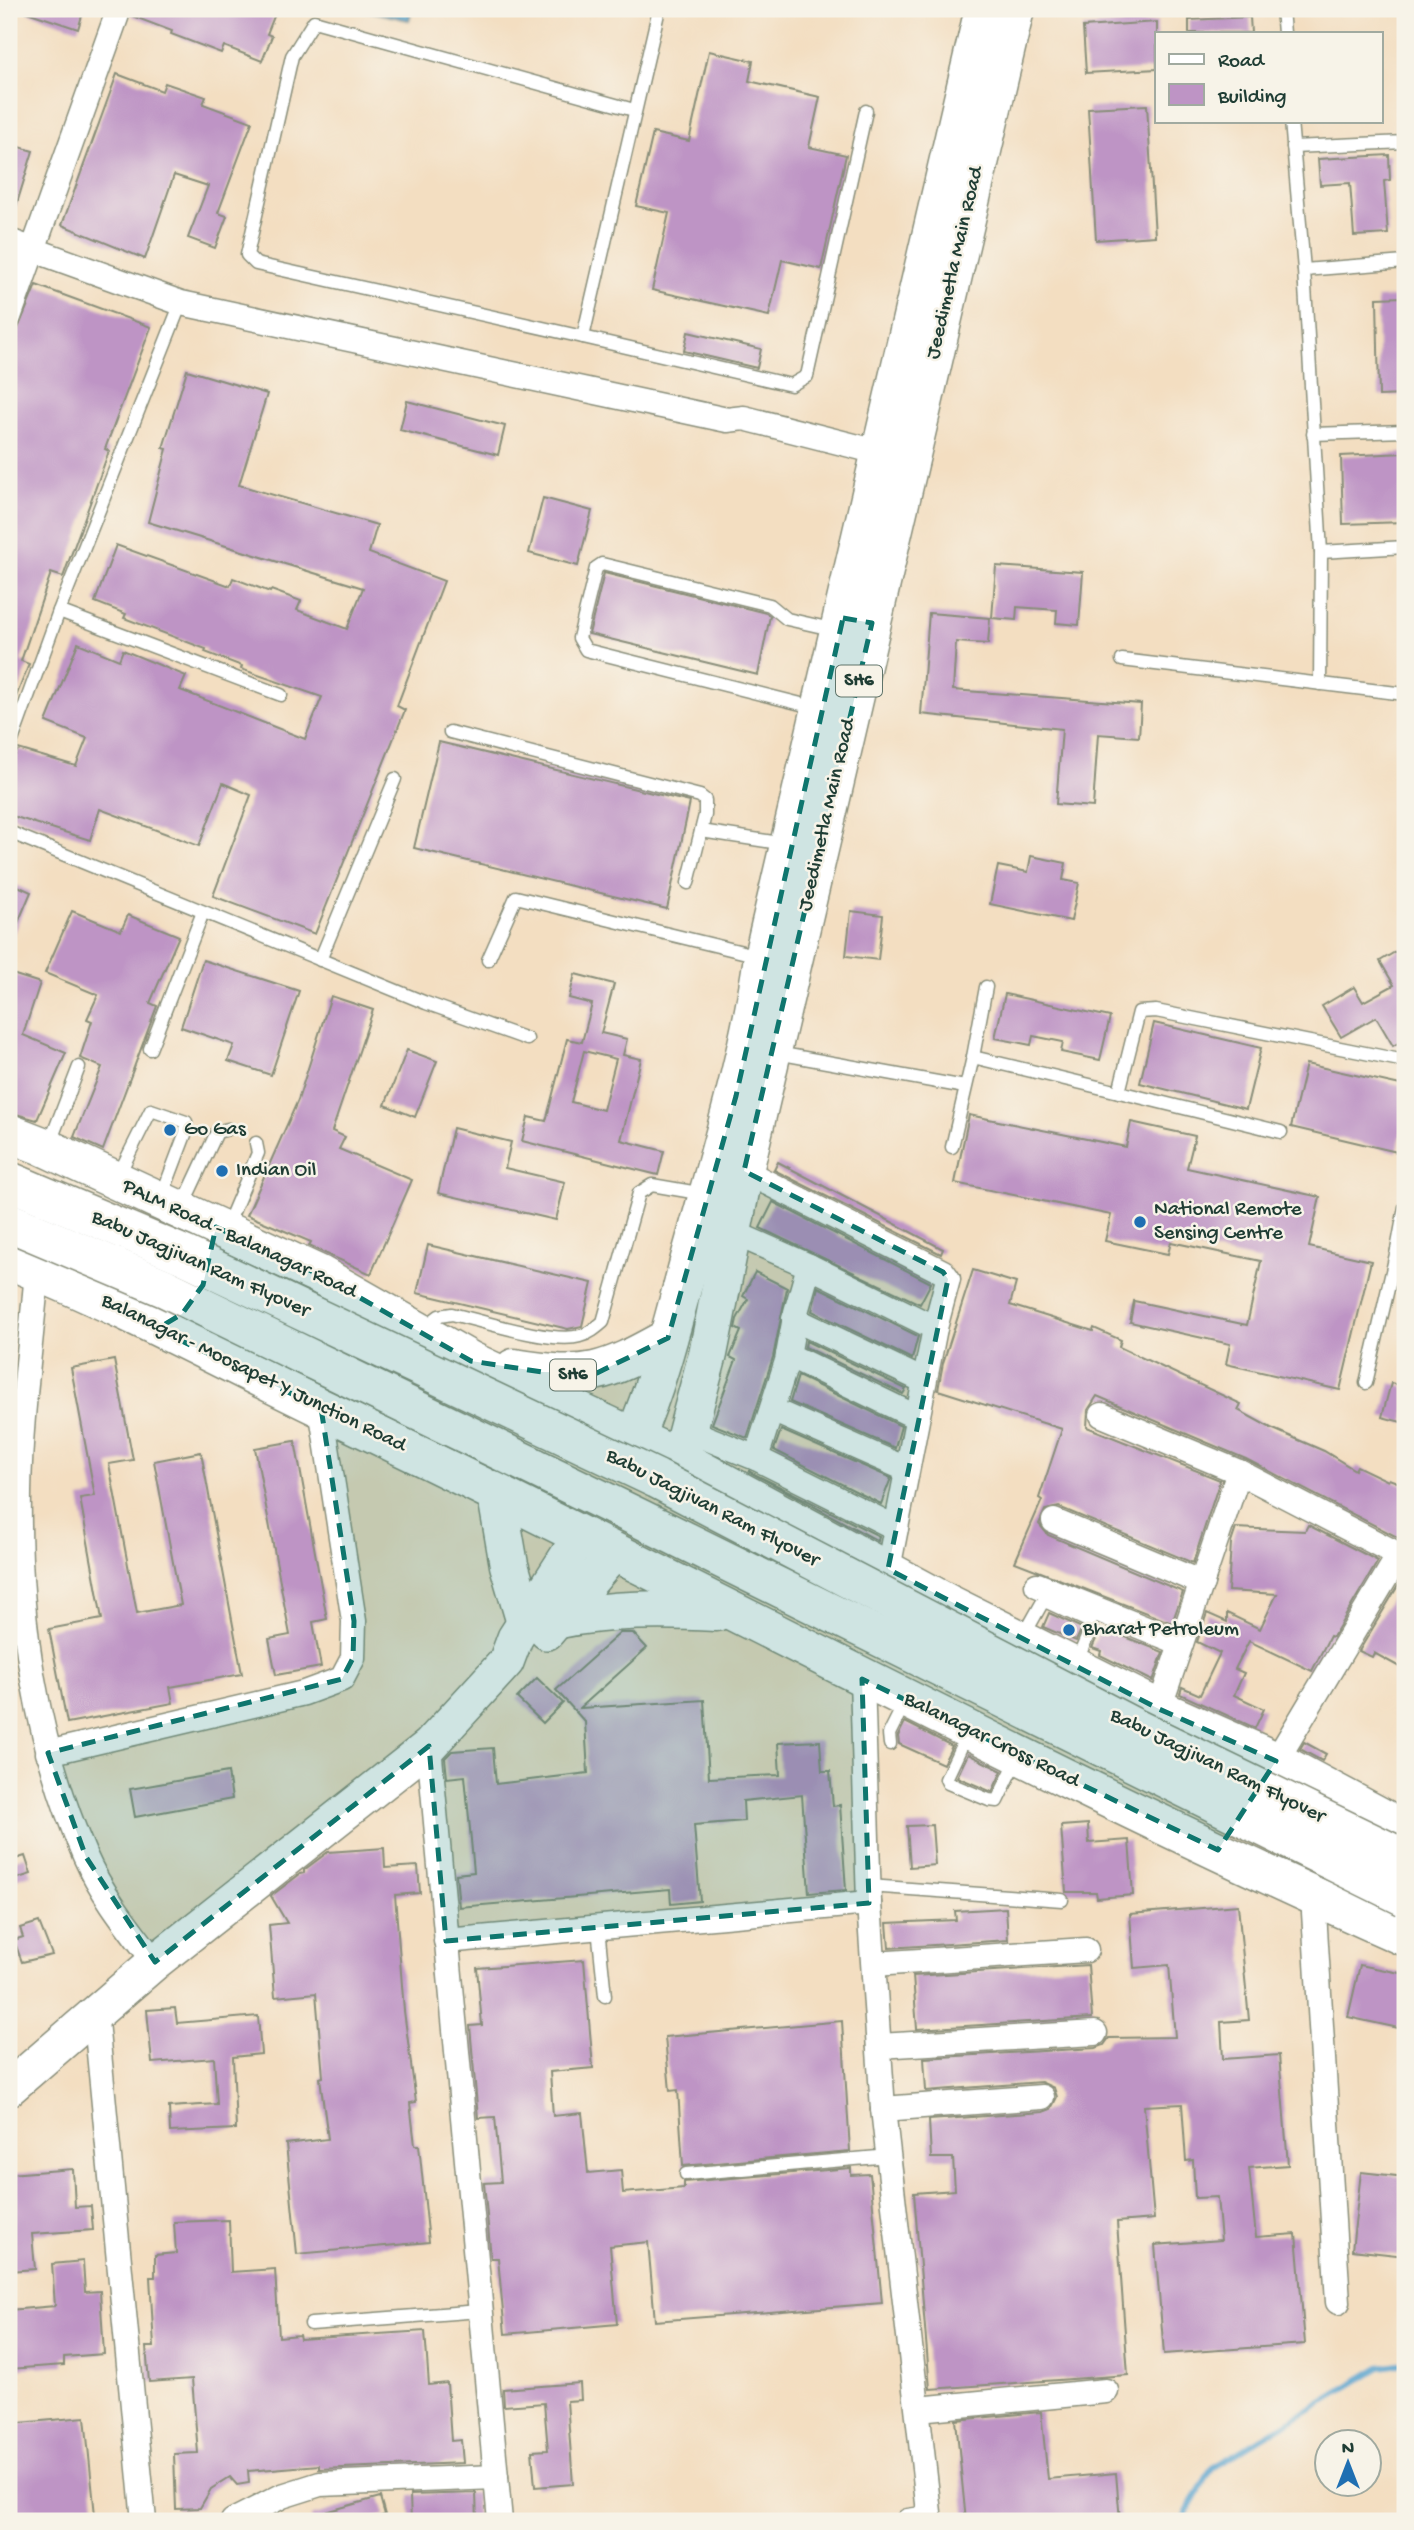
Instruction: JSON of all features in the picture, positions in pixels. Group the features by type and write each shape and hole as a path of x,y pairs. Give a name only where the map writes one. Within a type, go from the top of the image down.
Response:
{"main road":[{"name":"Jeedimetla Main Road","path":"685,1445 744,1171 773,1052 881,460 984,9"},
{"name":"Jeedimetla Main Road","path":"635,1436 656,1389 741,1071 756,1009 763,957 822,709 852,624 1015,9"},
{"name":"PALM Road - Balanagar Road","path":"32,1142 320,1275 471,1361 635,1436 685,1445 888,1569"},
{"name":"Babu Jagjivan Ram Flyover","path":"9,1181 184,1255 657,1479 1135,1728 1405,1859"},
{"name":"Babu Jagjivan Ram Flyover","path":"9,1222 190,1300 641,1518 1405,1897"},
{"path":"157,1329 182,1314 202,1285 220,1229"},
{"name":"Balanagar - Moosapet Y Junction Road","path":"23,1266 496,1490"},
{"path":"255,1376 258,1350 270,1314 293,1286 320,1275"},
{"name":"SH6","path":"471,1361 542,1372 575,1375 597,1373 668,1338"},
{"path":"496,1490 581,1535"},
{"path":"496,1490 509,1565 542,1621 596,1612 659,1608 732,1613"},
{"name":"Balanagar Cross Road","path":"581,1535 862,1679 1313,1896 1405,1937"},
{"path":"888,1569 1031,1631 1076,1654 1159,1709 1276,1761 1405,1830"}],"street":[{"path":"9,317 119,9"},
{"path":"9,242 181,303 727,420 735,430 881,460"},
{"path":"744,1171 943,1272 947,1279 916,1417 888,1569"},
{"path":"732,1232 809,1266 935,1328"},
{"path":"23,1266 19,1493 27,1640 48,1753 86,1857 118,1914 155,1962"},
{"path":"756,1458 788,1354 794,1318 809,1266"},
{"path":"794,1318 924,1381"},
{"path":"788,1354 916,1417"},
{"path":"48,1753 304,1693 342,1679 353,1658 354,1621 321,1408"},
{"path":"772,1410 906,1469"},
{"path":"1102,1415 1240,1472 1402,1557 1218,1850"},
{"path":"685,1445 756,1458 896,1528"},
{"path":"1159,1709 1240,1472"},
{"path":"1054,1521 1202,1583"},
{"path":"542,1621 581,1535"},
{"path":"9,2088 95,2011 155,1962 429,1746 506,1662 515,1638 542,1621 614,1553"},
{"path":"1037,1585 1181,1643"},
{"path":"862,1679 869,1895 883,2109 918,2409 922,2520"},
{"path":"429,1746 500,2521"},
{"path":"446,1941 598,1928 869,1895"},
{"path":"1313,1896 1338,2302"},
{"path":"874,1964 1086,1950"},
{"path":"95,2011 144,2521"},
{"path":"879,2046 1095,2033"},
{"path":"883,2109 1042,2098"},
{"path":"918,2409 1107,2391"},
{"path":"233,2521 282,2496 320,2484 496,2477"}],"lane":[{"path":"583,337 659,9"},
{"path":"1282,9 1284,32"},
{"path":"634,110 314,21 292,56 247,256 256,264 791,385 807,376 866,111"},
{"path":"1291,122 1304,270 1321,552 1320,684"},
{"path":"1293,147 1405,142"},
{"path":"1304,270 1405,262"},
{"path":"9,749 59,611 181,303"},
{"path":"1313,434 1405,431"},
{"path":"1321,552 1405,547"},
{"path":"822,709 586,650 579,638 596,568 602,564 770,605 787,619 852,624"},
{"path":"59,611 281,695"},
{"path":"1122,660 1405,694"},
{"path":"450,732 700,796 706,807 688,883"},
{"path":"320,960 395,779"},
{"path":"701,831 790,844"},
{"path":"9,832 426,1003 527,1039"},
{"path":"488,960 516,898 763,957"},
{"path":"150,1049 202,912"},
{"path":"952,1147 986,987"},
{"path":"1119,1092 1139,1012 1156,1011 1405,1061"},
{"path":"773,1052 965,1087"},
{"path":"972,1057 1281,1132"},
{"path":"32,1142 79,1067"},
{"path":"116,1181 147,1113 155,1109 186,1122 170,1206"},
{"path":"170,1206 217,1132 228,1129"},
{"path":"220,1229 258,1153 256,1143"},
{"path":"419,1331 439,1315 452,1314 555,1337 579,1337 603,1322 639,1193 652,1185 708,1194"},
{"path":"1366,1383 1401,1251 1405,1207"},
{"path":"890,1744 889,1734 906,1700"},
{"path":"965,1729 946,1779 948,1783 997,1801 1019,1755"},
{"path":"943,1768 965,1729"},
{"path":"869,1895 1062,1900"},
{"path":"598,1928 605,1996"},
{"path":"686,2174 889,2155"},
{"path":"311,2324 480,2311"}],"highlighted area":[{"path":"843,618 872,623 744,1171 943,1272 948,1279 888,1569 1159,1709 1276,1761 1218,1850 862,1679 869,1903 446,1941 429,1746 155,1962 86,1857 48,1753 342,1679 353,1658 354,1621 321,1408 157,1329 182,1314 203,1285 216,1227 320,1275 471,1361 542,1372 597,1373 668,1338 736,1096"}],"water":[{"path":"360,9 412,9 409,20"}],"building":[{"path":"27,9 84,9 78,29 27,12"},
{"path":"134,9 277,9 267,34 272,36 262,61 224,46 221,53 171,34 172,31 132,16"},
{"path":"1250,17 1251,32 1189,32 1189,20"},
{"path":"1157,22 1155,69 1086,73 1083,27"},
{"path":"709,51 753,61 749,81 820,97 809,147 846,155 821,269 782,260 769,316 652,290 669,213 636,206 653,133 689,141"},
{"path":"117,74 162,91 165,83 206,97 203,104 252,122 218,213 227,216 215,248 188,238 208,186 174,175 145,259 62,225"},
{"path":"1147,105 1155,236 1096,240 1088,108"},
{"path":"9,144 33,151 13,216 9,215"},
{"path":"1389,155 1390,180 1384,181 1388,234 1354,236 1350,183 1320,185 1318,159"},
{"path":"36,285 151,327 105,449 109,451 63,577 51,573 21,661 29,664 10,712 9,361 17,339 14,338"},
{"path":"1403,297 1404,395 1379,396 1377,298"},
{"path":"688,332 761,349 757,368 684,351"},
{"path":"187,370 267,394 239,485 377,525 369,553 444,581 397,706 405,710 315,934 213,896 251,795 223,783 199,846 100,809 90,840 9,815 9,758 15,755 18,749 76,766 87,738 46,722 78,643 119,660 123,650 186,676 180,690 305,739 322,697 241,669 242,666 205,652 206,649 124,618 126,614 95,602 116,545 230,586 233,578 270,592 271,590 301,601 297,610 347,629 363,588 148,522 167,449 163,448"},
{"path":"407,401 505,426 498,455 400,430"},
{"path":"1405,453 1405,522 1343,524 1341,456"},
{"path":"543,498 592,511 578,566 529,553"},
{"path":"996,566 1083,572 1079,625 1056,623 1057,610 1017,607 1016,620 992,618"},
{"path":"604,573 766,613 770,616 758,675 589,634"},
{"path":"929,613 990,618 988,644 956,642 953,690 1141,704 1139,737 1098,734 1093,807 1056,804 1062,729 921,714"},
{"path":"439,742 690,802 667,909 414,848"},
{"path":"1031,856 1066,863 1063,880 1079,883 1071,921 990,904 998,866 1028,872"},
{"path":"9,882 31,892 9,944"},
{"path":"72,911 121,931 128,915 179,936 150,1003 157,1006 103,1150 74,1137 102,1067 80,1058 92,1021 87,1019 98,995 45,973"},
{"path":"851,911 883,915 878,960 846,956"},
{"path":"1405,946 1405,1039 1393,1046 1376,1017 1341,1037 1322,1006 1354,987 1363,1002 1394,985 1380,961"},
{"path":"203,960 299,991 271,1075 228,1061 234,1045 181,1027"},
{"path":"9,973 40,983 23,1035 66,1053 37,1120 9,1112"},
{"path":"575,974 614,984 601,1033 627,1039 623,1055 641,1059 621,1140 664,1151 658,1175 522,1141 528,1117 546,1121 567,1039 582,1042 592,1004 569,998","holes":["584,1051 616,1059 603,1110 571,1102"]},
{"path":"1005,994 1110,1017 1100,1060 1061,1052 1063,1042 1033,1036 1031,1045 995,1038"},
{"path":"331,996 373,1010 332,1131 345,1137 339,1149 412,1180 371,1274 309,1246 311,1242 247,1215 298,1100"},
{"path":"1154,1023 1261,1048 1246,1109 1140,1083"},
{"path":"407,1050 437,1061 415,1117 385,1105"},
{"path":"1306,1064 1405,1086 1405,1118 1397,1152 1291,1127"},
{"path":"969,1115 1126,1147 1131,1122 1195,1136 1187,1168 1320,1197 1309,1247 1371,1261 1340,1390 1226,1364 1230,1344 1130,1322 1134,1301 1247,1325 1261,1261 1171,1242 1168,1254 1105,1241 1111,1215 955,1183"},
{"path":"453,1128 511,1142 505,1168 565,1182 556,1220 438,1193"},
{"path":"778,1162 943,1249 941,1254 774,1170"},
{"path":"773,1202 931,1283 920,1304 760,1228"},
{"path":"428,1245 592,1283 582,1326 568,1329 417,1293"},
{"path":"973,1270 1016,1283 1010,1305 1093,1331 1094,1328 1121,1340 1119,1347 1241,1404 1238,1410 1271,1428 1324,1451 1355,1470 1357,1466 1388,1481 1389,1479 1405,1485 1405,1541 1246,1459 1097,1396 1088,1410 1087,1427 1220,1480 1193,1563 1059,1507 1045,1510 1039,1524 1048,1535 1183,1592 1172,1623 1015,1562 1042,1500 1039,1498 1062,1429 938,1390 943,1363"},
{"path":"755,1272 787,1288 773,1357 747,1438 712,1424 736,1360 730,1357 741,1331 735,1328 748,1299 743,1296"},
{"path":"818,1287 918,1336 912,1359 812,1311"},
{"path":"806,1341 906,1389 903,1394 805,1347"},
{"path":"114,1360 133,1460 109,1464 137,1613 181,1605 154,1461 201,1452 242,1674 170,1687 173,1703 67,1723 49,1629 102,1619 80,1498 95,1496 71,1368"},
{"path":"798,1376 901,1426 895,1448 790,1402"},
{"path":"1391,1383 1405,1387 1405,1423 1382,1417"},
{"path":"781,1430 891,1478 881,1504 774,1450"},
{"path":"295,1441 327,1619 313,1622 321,1667 276,1675 269,1639 290,1635 255,1448"},
{"path":"748,1471 879,1536 878,1541"},
{"path":"1308,1525 1378,1561 1333,1637 1330,1636 1312,1671 1249,1641 1235,1669 1244,1673 1234,1695 1264,1709 1255,1728 1180,1694 1182,1687 1200,1695 1220,1653 1197,1642 1207,1613 1227,1622 1227,1613 1260,1629 1277,1594 1228,1591 1231,1543 1236,1528 1305,1531"},
{"path":"1405,1574 1405,1670 1374,1653 1372,1657 1359,1651"},
{"path":"1049,1613 1082,1628 1076,1641 1043,1627"},
{"path":"1108,1630 1163,1652 1153,1681 1100,1655 1101,1651 1092,1648 1099,1632 1105,1636"},
{"path":"620,1633 633,1633 647,1648 580,1708 704,1700 709,1778 780,1775 778,1743 820,1741 822,1771 830,1771 833,1806 840,1805 846,1890 809,1893 802,1795 743,1801 744,1821 694,1825 700,1901 671,1904 670,1889 459,1907 456,1874 474,1872 465,1776 447,1778 445,1758 452,1751 493,1748 496,1784 588,1773 585,1722 556,1690"},
{"path":"537,1678 563,1703 543,1723 517,1698"},
{"path":"905,1722 952,1746 943,1764 899,1744 898,1736"},
{"path":"1304,1742 1326,1754 1322,1761 1300,1749"},
{"path":"968,1754 1002,1771 992,1792 957,1777"},
{"path":"228,1772 232,1799 135,1817 130,1789"},
{"path":"1088,1824 1089,1843 1129,1840 1133,1895 1097,1898 1096,1892 1066,1892 1061,1826"},
{"path":"932,1825 935,1865 910,1867 907,1826"},
{"path":"384,1848 385,1868 418,1866 420,1893 395,1895 404,2011 416,2102 410,2103 415,2145 419,2145 429,2242 297,2254 286,2144 328,2139 320,2078 323,2077 316,1993 275,1997 269,1925 287,1923 271,1896 328,1852"},
{"path":"25,1856 31,1874 9,1881 9,1861"},
{"path":"1238,1905 1249,2020 1221,2022 1223,2059 1279,2055 1288,2165 1249,2168 1256,2237 1296,2234 1305,2344 1164,2354 1155,2245 1221,2240 1217,2197 1195,2198 1193,2160 1186,2161 1182,2104 1144,2106 1154,2219 1117,2222 1128,2375 930,2389 914,2193 955,2190 953,2158 931,2158 929,2120 1043,2112 1051,2109 1057,2097 1054,2088 1041,2082 926,2091 924,2058 1096,2048 1104,2045 1109,2038 1175,2037 1169,1965 1134,1968 1130,1914"},
{"path":"1006,1908 1008,1940 889,1948 887,1923 956,1920 955,1911"},
{"path":"39,1922 52,1955 22,1962 14,1940 23,1937 20,1928"},
{"path":"584,1960 593,2068 550,2072 553,2116 582,2113 588,2173 621,2170 623,2193 684,2188 684,2182 851,2168 851,2175 870,2174 882,2303 655,2321 648,2242 610,2246 617,2324 505,2334 498,2258 491,2258 484,2183 501,2182 495,2117 478,2118 470,2026 482,2025 477,1968"},
{"path":"1088,1965 1092,2018 917,2029 913,1976"},
{"path":"1360,1965 1405,1974 1403,2029 1348,2017"},
{"path":"175,2008 177,2023 258,2016 261,2054 233,2057 236,2129 170,2132 169,2107 217,2104 214,2058 152,2063 147,2010"},
{"path":"842,2021 850,2151 683,2166 678,2090 670,2091 665,2037"},
{"path":"73,2169 75,2207 91,2206 93,2230 32,2234 35,2269 9,2271 9,2174"},
{"path":"1361,2172 1405,2177 1405,2256 1352,2250"},
{"path":"229,2220 231,2272 275,2269 279,2337 299,2335 300,2339 425,2331 429,2385 447,2383 451,2441 461,2440 463,2463 319,2469 319,2465 248,2471 249,2483 237,2485 230,2477 211,2489 200,2508 176,2509 174,2454 198,2453 192,2379 149,2382 146,2347 154,2347 150,2277 155,2277 155,2255 176,2253 174,2222"},
{"path":"83,2261 85,2292 100,2291 104,2354 64,2357 64,2365 9,2369 9,2310 55,2306 52,2264"},
{"path":"580,2383 581,2400 567,2401 573,2484 535,2487 532,2451 548,2450 544,2403 504,2406 503,2389"},
{"path":"1041,2412 1048,2479 1116,2473 1120,2521 966,2521 956,2420"},
{"path":"85,2417 95,2515 9,2521 9,2424"},
{"path":"476,2493 477,2521 411,2521 410,2495"},
{"path":"380,2497 385,2515 364,2521 312,2521 311,2516"}],"waterway":[{"path":"1182,2521 1212,2468 1380,2367 1405,2363"}],"place":[{"name":"Go Gas","path":"170,1130"},
{"name":"Indian Oil","path":"222,1171"},
{"name":"National Remote Sensing Centre","path":"1140,1222"},
{"name":"Bharat Petroleum","path":"1069,1630"}]}
